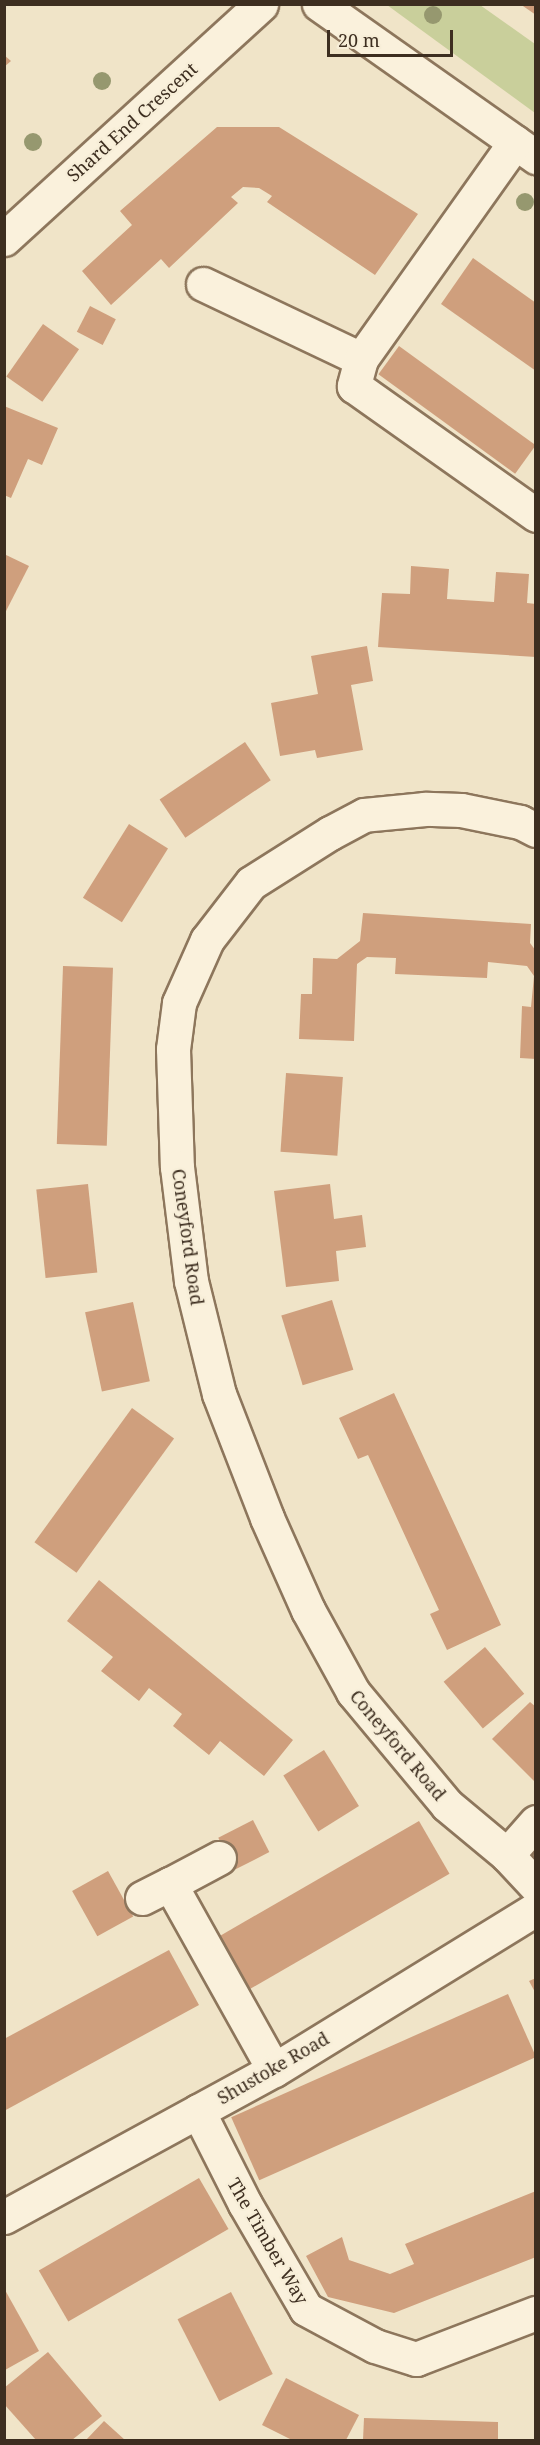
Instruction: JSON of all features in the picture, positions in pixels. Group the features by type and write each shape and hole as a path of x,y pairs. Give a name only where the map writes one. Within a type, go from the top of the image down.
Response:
{"street":[{"name":"Shard End Crescent","path":"4,239 261,4"},
{"path":"319,4 525,149 361,358 354,387 536,515"},
{"path":"203,284 361,358"},
{"name":"Coneyford Road","path":"536,830 520,822 461,810 425,809 364,815 330,832 251,883 207,940 179,1003 172,1048 177,1167 191,1281 219,1394 267,1518 308,1610 353,1692 447,1804 507,1855 536,1886"},
{"path":"507,1855 536,1822"},
{"path":"142,1898 219,1858"},
{"path":"170,1884 274,2070"},
{"name":"Shustoke Road","path":"4,2217 274,2070 536,1909"},
{"name":"The Timber Way","path":"198,2111 245,2204 306,2309 375,2346 416,2358 536,2313"}],"green space":[{"path":"387,5 480,5 535,44 535,113"}],"building":[{"path":"520,4 536,4 536,15"},
{"path":"4,55 11,61 4,67"},
{"path":"217,127 279,127 418,214 375,275 267,202 272,196 259,188 243,187 231,197 238,203 169,268 161,259 111,305 82,271 132,225 120,211"},
{"path":"473,258 536,303 536,371 441,304"},
{"path":"90,306 116,319 103,345 77,332"},
{"path":"43,324 79,349 42,402 6,376"},
{"path":"399,346 536,445 515,474 378,374"},
{"path":"4,406 58,428 42,465 28,459 11,498 4,495"},
{"path":"4,554 29,566 4,615"},
{"path":"411,566 449,569 447,599 494,602 496,572 529,574 527,603 536,604 536,657 378,647 382,593 410,594"},
{"path":"367,646 373,681 351,685 363,750 317,758 315,750 280,756 271,703 318,694 311,656"},
{"path":"245,742 271,780 185,838 160,800"},
{"path":"129,824 168,848 122,922 83,898"},
{"path":"363,913 531,924 530,943 536,951 536,1059 520,1058 522,1006 531,1007 534,976 527,966 488,962 487,978 395,974 396,958 367,957 357,964 354,1041 299,1039 301,994 312,994 313,958 337,959 360,941"},
{"path":"63,966 113,968 107,1146 57,1144"},
{"path":"286,1073 343,1077 337,1156 280,1152"},
{"path":"88,1184 97,1273 46,1278 36,1189"},
{"path":"330,1184 334,1219 362,1215 366,1247 336,1251 339,1281 286,1287 274,1191"},
{"path":"332,1300 353,1370 303,1385 281,1315"},
{"path":"133,1302 150,1381 102,1391 85,1312"},
{"path":"394,1393 501,1625 447,1650 430,1614 439,1610 368,1455 358,1459 339,1418"},
{"path":"132,1408 174,1439 76,1573 34,1542"},
{"path":"99,1580 293,1740 264,1776 220,1741 209,1755 173,1726 182,1714 149,1688 139,1701 101,1671 113,1657 67,1621"},
{"path":"485,1647 524,1694 483,1728 444,1682"},
{"path":"530,1702 536,1707 536,1783 492,1739"},
{"path":"324,1750 359,1806 318,1831 283,1775"},
{"path":"253,1820 269,1852 235,1870 218,1838"},
{"path":"419,1821 450,1874 246,1991 215,1938"},
{"path":"108,1871 133,1916 97,1936 72,1891"},
{"path":"169,1950 199,2005 4,2111 4,2039"},
{"path":"536,1978 536,1994 529,1981"},
{"path":"508,1994 536,2057 259,2180 231,2117"},
{"path":"199,2178 228,2229 68,2322 39,2270"},
{"path":"536,2191 536,2257 394,2313 328,2297 306,2256 342,2237 349,2260 390,2274 414,2264 405,2244"},
{"path":"5,2290 39,2351 5,2370"},
{"path":"231,2292 273,2374 219,2401 178,2319"},
{"path":"48,2352 102,2416 72,2440 36,2440 4,2404 4,2388"},
{"path":"286,2378 359,2415 346,2440 292,2440 262,2425"},
{"path":"364,2418 498,2422 498,2440 363,2440"},
{"path":"104,2421 125,2440 86,2440"}]}
